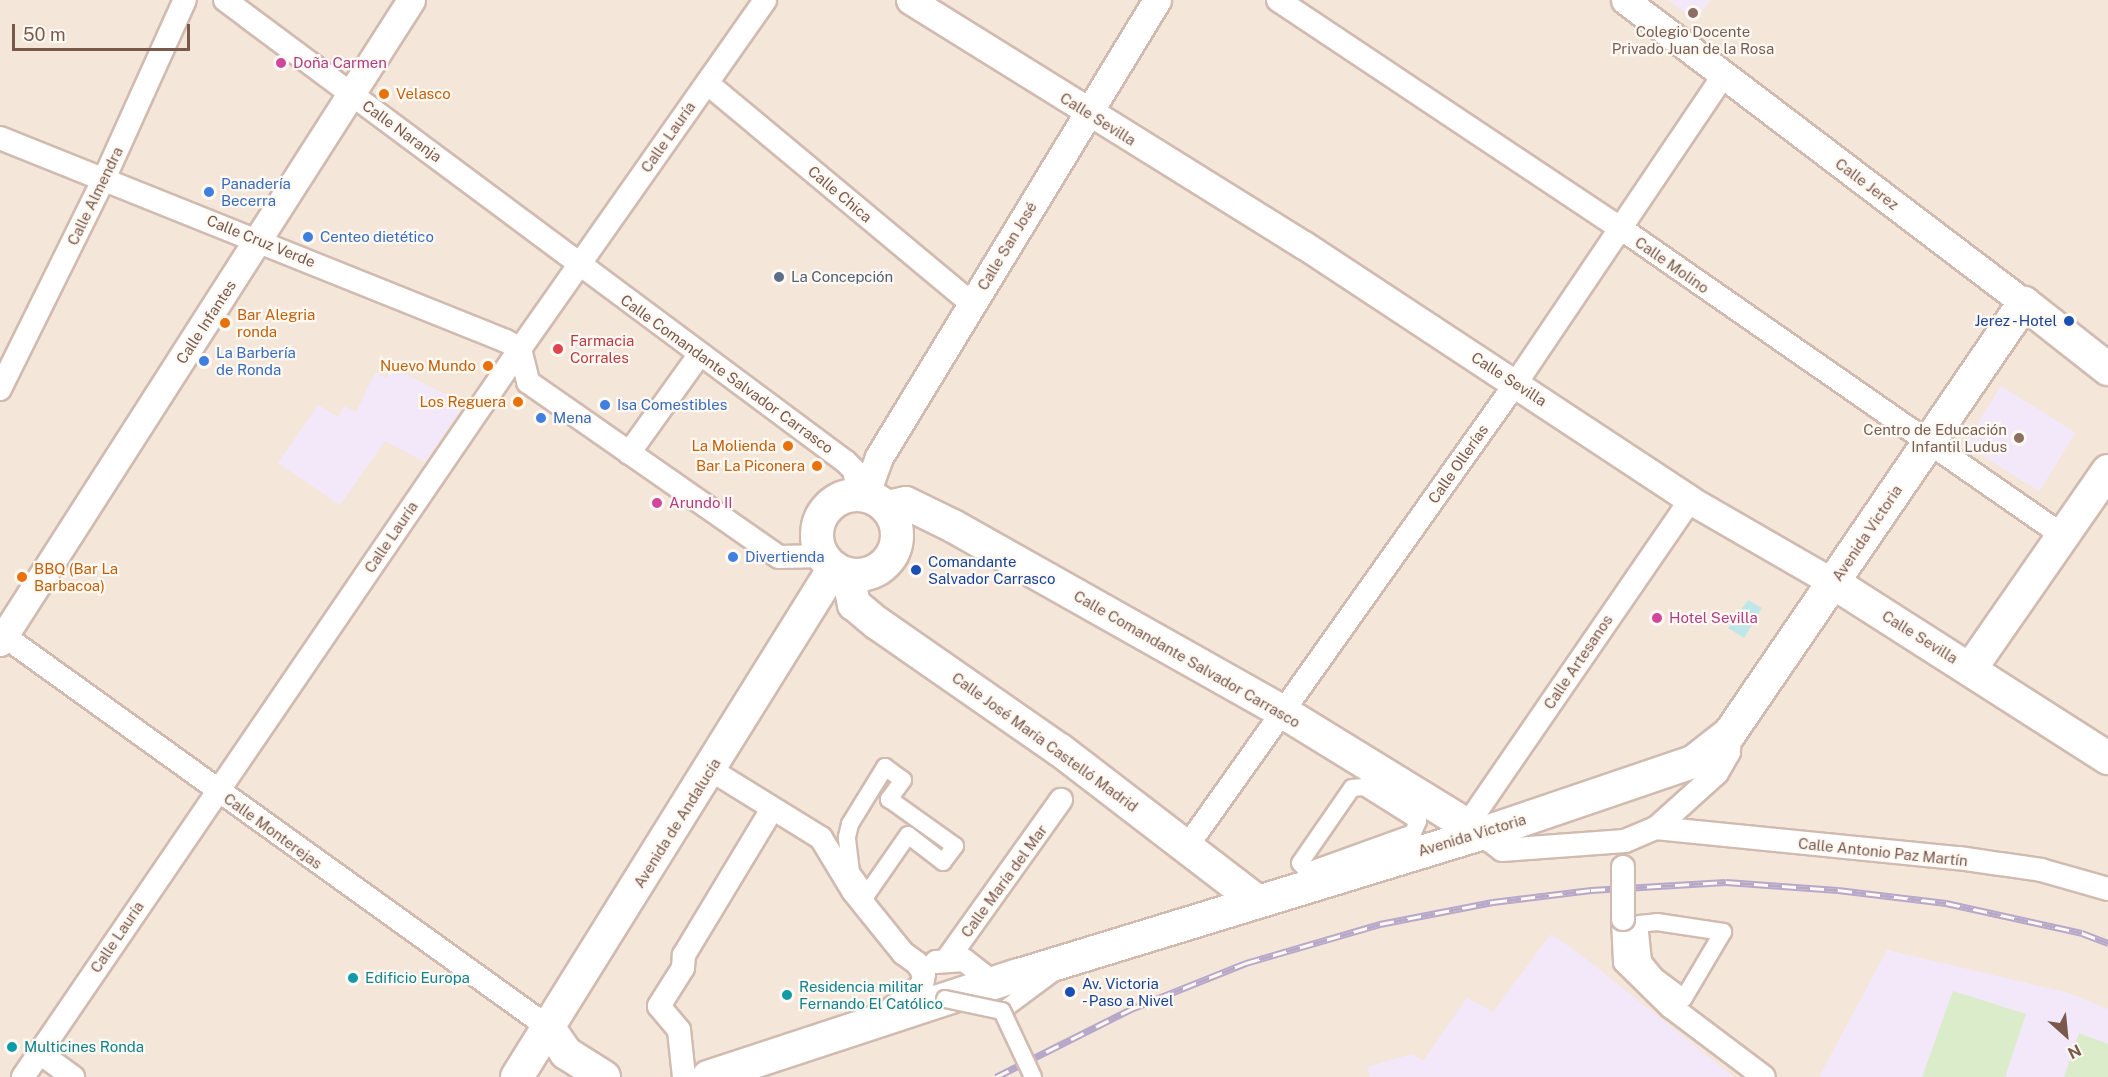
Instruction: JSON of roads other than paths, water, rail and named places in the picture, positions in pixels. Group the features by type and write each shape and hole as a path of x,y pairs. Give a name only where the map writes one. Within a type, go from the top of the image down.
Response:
{"main road":[{"name":"Calle Jerez","path":"2024,303 2108,369"},
{"name":"Avenida Victoria","path":"708,1077 945,999 998,997 1075,957 1693,762 1730,733 2024,303"},
{"path":"1971,668 2108,471"},
{"path":"842,498 870,499 897,530 892,555 873,572 835,566 817,532 826,509 842,498"},
{"name":"Calle Comandante Salvador Carrasco","path":"870,499 916,506 1283,712 1474,830"},
{"name":"Avenida de Andalucía","path":"518,1077 711,770 835,566"},
{"name":"Calle José María Castelló Madrid","path":"835,566 854,604 877,623 1060,750 1257,901"},
{"name":"Calle Sevilla","path":"1834,583 1971,668 2108,758"},
{"path":"548,1027 566,1053 604,1077"}],"street":[{"name":"Calle Almendra","path":"0,389 104,179 185,0"},
{"name":"Calle Naranja","path":"225,0 581,261"},
{"name":"Calle Infantes","path":"1,637 411,0"},
{"name":"Calle Lauría","path":"23,1077 520,349 765,0"},
{"name":"Calle Sevilla","path":"910,0 1086,113 1304,245 1690,500 1834,583"},
{"name":"Calle San José","path":"870,499 879,458 973,305 1086,113 1157,0"},
{"name":"Calle Molino","path":"1278,0 1619,227 2062,535"},
{"name":"Calle Jerez","path":"1625,0 2024,303"},
{"name":"Calle Ollerías","path":"1186,848 1516,383 1619,227 1724,75"},
{"name":"Calle Chica","path":"707,83 973,305"},
{"name":"Calle Cruz Verde","path":"0,138 258,240 520,349"},
{"name":"Calle Comandante Salvador Carrasco","path":"581,261 598,279 846,462 854,470 870,499"},
{"path":"520,349 528,382 779,557 835,566"},
{"path":"629,453 700,354"},
{"name":"Calle Artesanos","path":"1474,830 1690,500"},
{"name":"Calle Monterejas","path":"1,637 548,1027"},
{"path":"1474,830 1502,850 1625,841 1656,828 1717,773 1729,752 1730,733"},
{"path":"1693,762 1696,793"},
{"path":"885,767 903,780 889,799 955,846 943,862 908,835 867,894 851,872 847,837 850,824 885,767"},
{"path":"711,770 821,838 853,891 903,953 917,963 924,974 922,986 903,1002 868,1023"},
{"path":"1364,787 1419,822 1413,833 1308,871 1300,863 1352,788 1364,787"},
{"name":"Calle María del Mar","path":"946,961 1061,800"},
{"path":"684,1077 679,1030 659,1006 683,968 684,956 772,809"},
{"name":"Calle Antonio Paz Martín","path":"1656,828 1959,858 2041,870 2108,889"},
{"path":"1625,841 1623,867 1625,962 1671,1007 1764,1077"},
{"path":"1657,922 1723,932 1684,998 1655,976 1643,961 1639,924 1657,922"},
{"path":"917,963 964,960 998,997 1033,1077"},
{"path":"40,1053 73,1077"}],"water":[{"path":"1748,600 1762,608 1744,638 1728,628"}],"railway":[{"path":"996,1077 1131,1009 1246,963 1380,924 1493,902 1591,890 1726,882 1838,890 1946,903 2082,933 2108,943"}],"place":[{"name":"Colegio Docente Privado Juan de la Rosa","path":"1693,13"},
{"name":"Doña Carmen","path":"281,63"},
{"name":"Velasco","path":"384,94"},
{"name":"Panadería Becerra","path":"209,192"},
{"name":"Centeo dietético","path":"308,237"},
{"name":"La Concepción","path":"779,277"},
{"name":"Jerez - Hotel","path":"2069,321"},
{"name":"Bar Alegria ronda","path":"225,323"},
{"name":"Farmacia Corrales","path":"558,349"},
{"name":"La Barbería de Ronda","path":"204,361"},
{"name":"Nuevo Mundo","path":"488,366"},
{"name":"Los Reguera","path":"518,402"},
{"name":"Isa Comestibles","path":"605,405"},
{"name":"Mena","path":"541,418"},
{"name":"Centro de Educación Infantil Ludus","path":"2019,438"},
{"name":"La Molienda","path":"788,446"},
{"name":"Bar La Piconera","path":"817,466"},
{"name":"Arundo II","path":"657,503"},
{"name":"Divertienda","path":"733,557"},
{"name":"Comandante Salvador Carrasco","path":"916,570"},
{"name":"BBQ (Bar La Barbacoa)","path":"22,577"},
{"name":"Hotel Sevilla","path":"1657,618"},
{"name":"Edificio Europa","path":"353,978"},
{"name":"Av. Victoria - Paso a Nivel","path":"1070,992"},
{"name":"Residencia militar Fernando El Católico","path":"787,995"},
{"name":"Multicines Ronda","path":"12,1047"}]}
